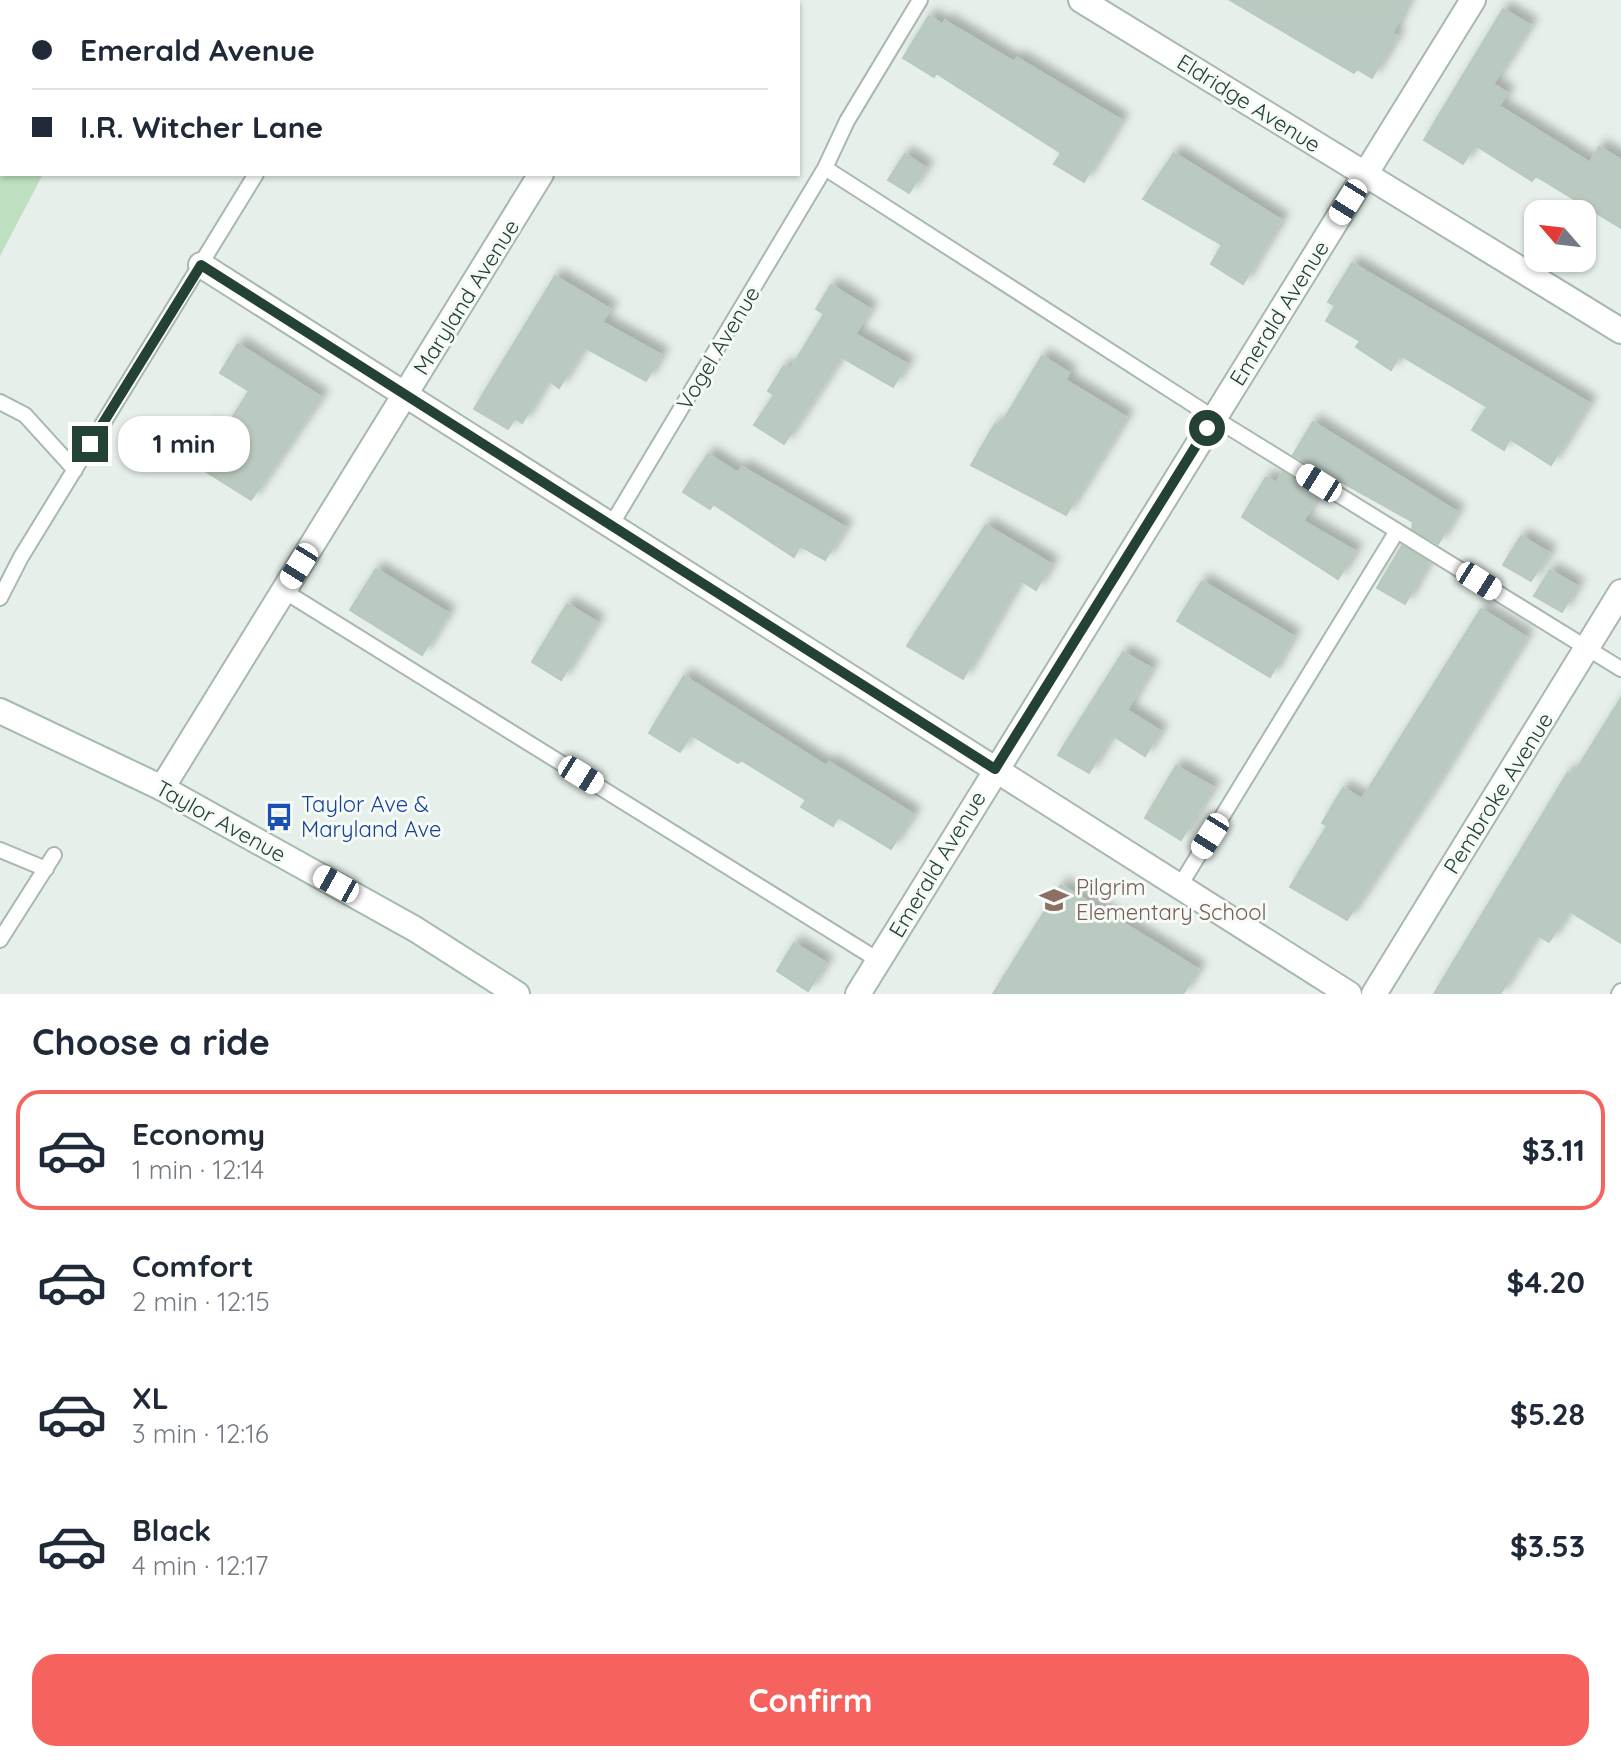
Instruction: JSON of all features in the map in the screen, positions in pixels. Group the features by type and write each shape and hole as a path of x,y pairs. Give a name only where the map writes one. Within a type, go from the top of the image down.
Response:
{"street":[{"name":"Eldridge Avenue","path":"1081,0 1621,331"},
{"name":"Emerald Avenue","path":"858,994 1473,0"},
{"name":"Maryland Avenue","path":"162,788 540,176"},
{"path":"201,265 1349,994"},
{"name":"Pembroke Avenue","path":"1374,994 1621,592"},
{"name":"Taylor Avenue","path":"0,711 162,788 415,929 517,994"}],"lane":[{"name":"Vogel Avenue","path":"610,527 825,168 847,121 920,0"},
{"path":"825,168 1214,418 1621,669"},
{"path":"0,598 255,176"},
{"path":"0,402 25,415 75,470"},
{"path":"1179,887 1397,531"},
{"path":"284,591 878,960"},
{"path":"0,850 46,869"},
{"path":"0,940 54,855"}],"green space":[{"path":"0,176 42,176 0,256"}],"building":[{"path":"1230,0 1408,0 1392,34 1397,36 1372,78 1357,69 1354,73"},
{"path":"1503,9 1530,25 1493,84 1507,93 1499,106 1590,163 1599,147 1621,160 1621,228 1596,213 1596,200 1575,200 1536,176 1532,181 1475,145 1463,164 1424,140"},
{"path":"929,16 943,25 945,21 1014,62 1017,58 1121,120 1084,182 1054,164 1061,153 936,73 934,77 903,58"},
{"path":"1174,153 1281,220 1243,284 1211,264 1222,245 1143,199"},
{"path":"905,154 926,168 909,193 888,180"},
{"path":"1352,263 1589,403 1551,465 1510,439 1504,450 1472,430 1487,407 1400,355 1391,370 1356,347 1360,341 1326,321 1335,306 1328,302"},
{"path":"555,276 610,309 602,322 661,355 646,381 584,347 559,388 548,380 522,423 515,418 508,429 474,409"},
{"path":"831,285 870,309 855,334 907,364 893,387 841,357 784,444 754,425 774,395 768,391 784,366 790,370 824,314 816,309"},
{"path":"238,344 321,397 251,500 189,461 210,426 222,434 249,391 220,373"},
{"path":"1042,356 1069,373 1065,380 1126,417 1066,515 971,465 995,424 1000,426"},
{"path":"1313,422 1457,512 1438,544 1412,529 1413,522 1293,455"},
{"path":"708,454 738,473 742,467 845,527 825,560 800,546 794,557 713,504 710,509 683,492"},
{"path":"1283,472 1319,494 1303,521 1355,551 1338,579 1242,517 1266,477 1276,483"},
{"path":"986,525 1051,564 1036,590 1020,580 963,679 907,646"},
{"path":"1521,536 1549,553 1531,581 1503,565"},
{"path":"1402,546 1428,562 1405,604 1377,588"},
{"path":"376,569 448,613 422,655 350,610"},
{"path":"1550,570 1577,586 1562,612 1534,596"},
{"path":"1202,581 1293,636 1270,677 1177,621"},
{"path":"567,604 597,622 561,680 532,662"},
{"path":"1481,609 1526,637 1436,785 1347,920 1290,887 1327,826 1322,823 1343,788 1362,799"},
{"path":"1123,652 1151,668 1127,710 1160,731 1145,756 1112,735 1089,773 1058,755"},
{"path":"684,676 826,766 829,762 913,814 891,849 838,817 833,826 801,807 806,800 741,760 738,763 691,735 680,752 649,733"},
{"path":"1621,698 1621,943 1569,911 1549,942 1537,935 1500,994 1434,994 1568,772 1573,775"},
{"path":"1176,766 1213,787 1181,840 1145,818"},
{"path":"1061,885 1198,969 1183,994 993,994"},
{"path":"794,943 826,963 808,991 777,971"}],"place":[{"name":"Taylor Ave & Maryland Ave","path":"279,817"},
{"name":"Pilgrim Elementary School","path":"1054,900"}],"route":[{"path":"90,444 201,265 995,769 1207,428"}]}
